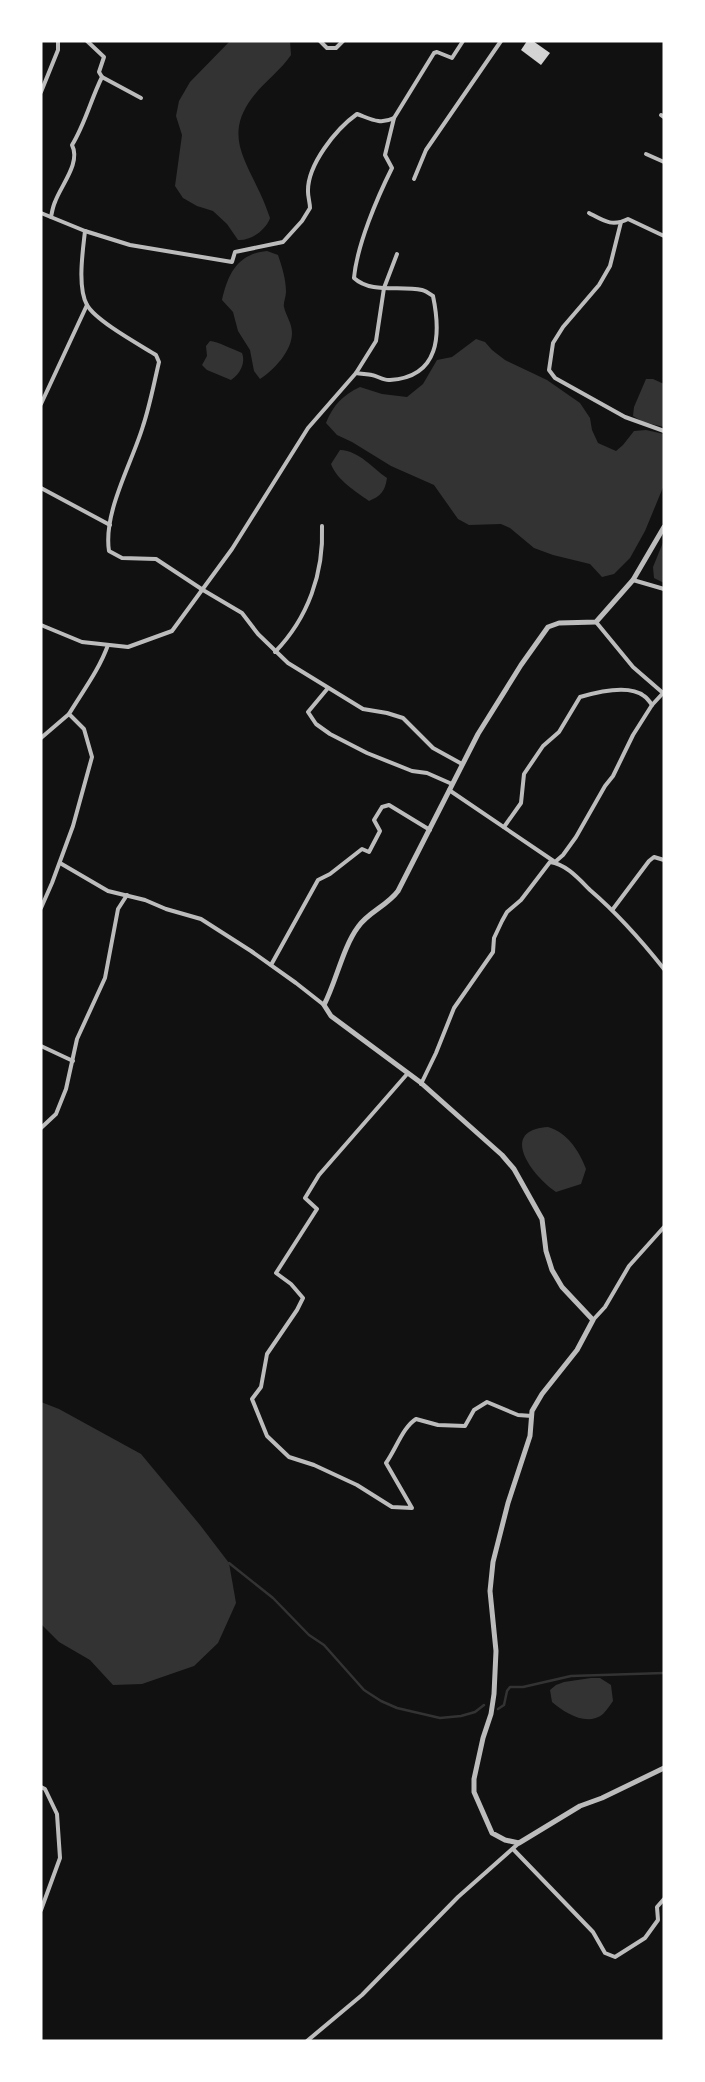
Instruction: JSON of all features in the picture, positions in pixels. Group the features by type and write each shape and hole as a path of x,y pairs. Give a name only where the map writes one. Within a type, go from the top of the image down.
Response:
{"street":[{"path":"41,92 58,50 58,41"},
{"path":"86,41 104,57 98,72 141,98"},
{"path":"320,41 327,48 336,48 343,41"},
{"path":"356,373 371,375 387,381 406,378 423,370 436,343 438,321 433,296 423,290 384,288 360,284 354,278 355,266 362,243 392,168 385,155 394,118 434,53 452,58 463,41"},
{"path":"414,179 426,150 501,41"},
{"path":"51,217 54,203 71,168 75,151 72,146 80,133 102,76"},
{"path":"41,213 85,231 130,245 231,263 235,252 283,242 302,221 310,208 308,192 316,160 346,122 357,114 377,122 386,122 394,118"},
{"path":"646,154 664,162"},
{"path":"589,213 609,224 628,219 664,236"},
{"path":"621,222 610,266 599,285 553,343 550,370 555,378 625,418 664,431"},
{"path":"85,231 82,262 83,292 87,305 102,320 156,354 159,362 143,426 115,504 107,538 109,551 122,558 156,558 203,590 242,613 258,634 288,663 363,709 403,718 434,748 462,764"},
{"path":"41,625 82,642 128,647 172,631 232,549 308,428 345,388 376,341 384,288 396,254"},
{"path":"41,404 87,305"},
{"path":"41,488 110,525"},
{"path":"275,652 298,625 308,605 321,564 322,526"},
{"path":"324,1006 357,927 367,916 393,898 398,892 462,764 493,710 548,627 559,623 596,622 633,580 664,527"},
{"path":"633,580 664,589"},
{"path":"421,1084 436,1054 454,1008 493,952 494,938 502,920 507,912 521,900 550,862 555,862 576,837 612,776 633,735 652,705 662,698 664,693 633,667 596,622"},
{"path":"41,738 69,714 95,674 108,645"},
{"path":"328,688 308,712 316,724 330,734 367,753 412,770 427,773 452,784"},
{"path":"504,827 521,803 524,774 543,746 559,732 580,697 600,691 628,690 643,695 652,705"},
{"path":"41,908 60,863 92,757 84,729 69,714"},
{"path":"449,790 568,870 613,909 636,933 664,969"},
{"path":"271,965 318,880 330,874 362,849 369,852 380,831 374,820 382,807 390,805 430,830"},
{"path":"613,909 648,861 654,857 664,860"},
{"path":"60,863 108,891 201,919 218,928 271,965 324,1006 331,1016 421,1084 493,1146 514,1169 542,1219 546,1251 552,1270 562,1287 593,1320"},
{"path":"41,1128 56,1114 73,1061 77,1039 106,978 118,909 127,896"},
{"path":"41,1046 73,1061"},
{"path":"408,1073 319,1175 305,1198 317,1209 276,1273 291,1284 302,1298 297,1310 268,1354 261,1387 252,1399 267,1436 289,1457 314,1465 357,1485 392,1506 412,1508 386,1463 396,1448 407,1424 416,1419 438,1425 466,1426 474,1410 487,1402 518,1415 532,1416"},
{"path":"520,1843 505,1840 492,1833 474,1792 474,1779 483,1738 491,1714 494,1694 496,1652 490,1590 493,1562 508,1503 530,1436 532,1410 542,1394 577,1350 593,1320 605,1307 629,1266 664,1227"},
{"path":"307,2041 362,1995 458,1897 520,1843 580,1806 602,1798 664,1768"},
{"path":"41,1787 45,1789 57,1814 60,1858 41,1910"},
{"path":"513,1849 593,1932 605,1953 615,1957 645,1938 658,1920 657,1907 664,1900"}],"shaded area":[{"path":"230,41 290,41 291,55 252,98 244,111 240,123 238,135 243,157 270,218 265,227 257,234 243,240 238,240 227,224 213,211 197,206 183,198 175,186 182,135 176,116 179,101 190,82"},
{"path":"267,251 278,255 281,264 286,287 284,307 292,333 286,353 271,371 260,379 254,371 250,350 238,331 233,312 222,300 227,282 235,267 248,256"},
{"path":"476,339 485,342 505,360 547,380 580,403 590,418 592,430 598,443 616,451 634,431 646,430 664,434 664,485 645,531 630,558 614,574 602,577 590,564 553,555 534,548 510,528 501,524 469,525 458,519 434,485 391,466 337,435 326,423 339,401 348,393 360,387 382,394 407,397 423,384 437,360 452,357"},
{"path":"210,341 242,353 243,361 241,368 231,380 207,370 202,365 207,356 206,346"},
{"path":"646,379 653,379 664,384 664,427 643,422 633,416 634,407"},
{"path":"340,450 354,453 387,478 384,490 377,497 369,501 347,485 334,470 331,464"},
{"path":"664,540 664,583 654,578 653,567"},
{"path":"548,1127 567,1138 580,1156 586,1169 581,1184 556,1192 530,1166 524,1155 522,1145 524,1136 533,1130"},
{"path":"41,1402 59,1409 141,1454 229,1563 236,1603 218,1643 194,1666 142,1684 113,1685 90,1660 59,1642 41,1624"},
{"path":"600,1678 611,1685 613,1701 603,1714 597,1718 583,1719 576,1717 552,1702 550,1690 556,1685"}],"building":[{"path":"527,41 533,41 550,53 541,65 521,50"}],"waterway":[{"path":"229,1563 273,1598 309,1635 324,1645 364,1690 381,1701 397,1708 440,1718 461,1716 475,1712 484,1705"},
{"path":"498,1709 504,1705 507,1691 510,1687 523,1687 571,1676 664,1673"}]}
